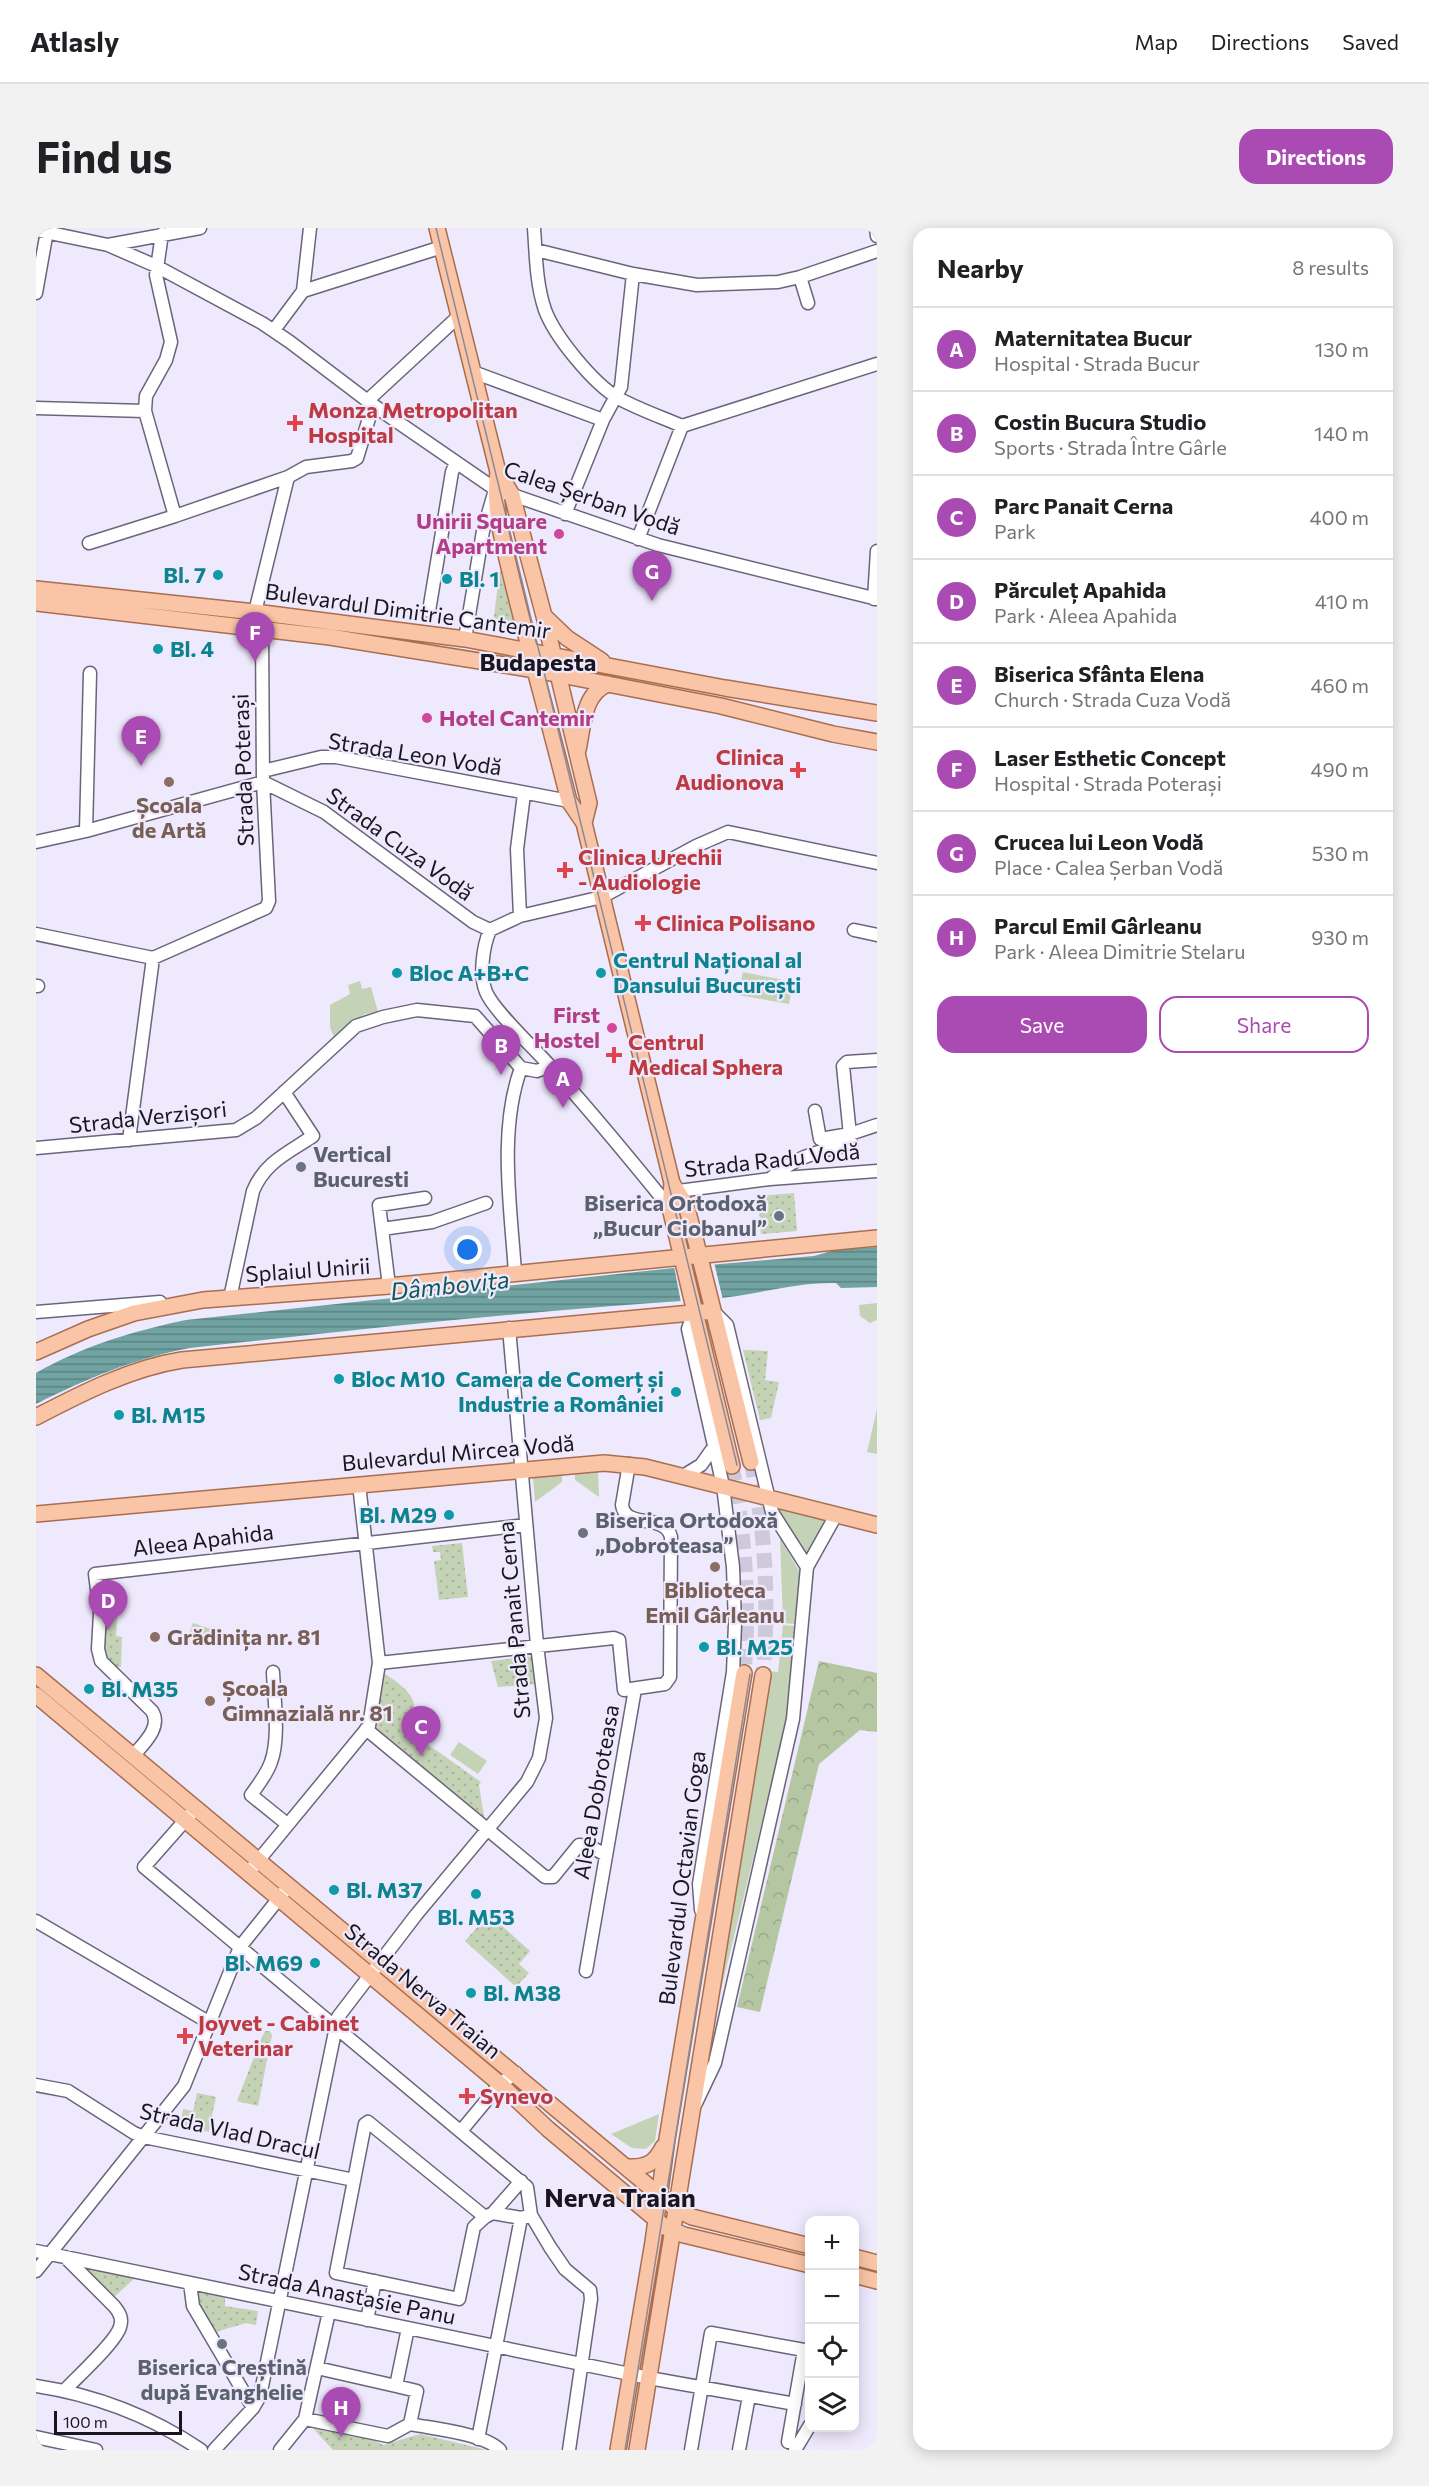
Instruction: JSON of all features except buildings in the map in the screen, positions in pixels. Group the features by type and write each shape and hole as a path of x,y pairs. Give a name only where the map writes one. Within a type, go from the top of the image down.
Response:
{"main road":[{"path":"437,228 498,472 512,495 544,616 588,803 584,823"},
{"path":"498,472 495,489 498,515 530,650 569,801 584,823 674,1189 686,1205 751,1462"},
{"name":"Bulevardul Dimitrie Cantemir","path":"36,589 255,612 465,639 725,688 877,713"},
{"name":"Bulevardul Dimitrie Cantemir","path":"36,603 262,629 535,669 721,706 833,734 877,742"},
{"path":"544,616 567,638 613,667"},
{"path":"577,753 589,701 598,689 608,684"},
{"path":"725,688 877,722"},
{"path":"721,706 877,734"},
{"path":"674,1189 670,1208 732,1466"},
{"name":"Splaiul Unirii","path":"36,1350 124,1317 203,1300 682,1261 877,1238"},
{"path":"36,1416 111,1381 164,1363 669,1314 693,1307 712,1306"},
{"name":"Bulevardul Mircea Vodă","path":"36,1514 594,1463 629,1464 877,1525"},
{"path":"702,1929 744,1673"},
{"name":"Strada Nerva Traian","path":"36,1675 516,2073 676,2209 701,2219 805,2245"},
{"name":"Bulevardul Octavian Goga","path":"637,2450 763,1675"},
{"name":"Strada Nerva Traian","path":"36,1695 500,2084 556,2136 656,2220 672,2231 805,2264"},
{"name":"Bulevardul Octavian Goga","path":"618,2450 632,2375 667,2139 702,1929"},
{"path":"628,2167 641,2167 653,2162 667,2139"},
{"path":"859,2258 877,2263"},
{"path":"859,2277 877,2281"}],"street":[{"path":"108,245 200,228"},
{"path":"274,330 303,291 310,228"},
{"path":"534,228 541,294 552,326 578,361 617,397 682,426 877,364"},
{"path":"876,228 877,236"},
{"path":"36,293 42,231"},
{"name":"Calea Șerban Vodă","path":"42,231 108,245 156,266 274,330 370,403 495,489 638,539 875,599"},
{"path":"162,234 156,266 157,281 171,342 166,360 147,396 144,411 175,516"},
{"path":"303,291 442,247"},
{"path":"536,250 633,274 697,285 778,282 800,277 877,251"},
{"path":"565,514 603,420 617,397 623,380 633,274"},
{"path":"800,277 808,303"},
{"path":"89,543 288,477 306,467 352,461 357,458 370,403 459,316"},
{"path":"473,372 603,420"},
{"path":"36,408 144,411"},
{"path":"638,539 682,426"},
{"path":"429,611 452,472 456,463"},
{"path":"255,612 288,477"},
{"path":"465,639 483,531 495,489"},
{"path":"875,599 877,551"},
{"name":"Strada Poterași","path":"153,958 266,909 268,901 263,777 262,629"},
{"path":"86,831 90,673"},
{"name":"Strada Leon Vodă","path":"263,777 321,757 336,757 569,801"},
{"path":"36,842 86,831 263,777"},
{"name":"Strada Cuza Vodă","path":"263,777 324,812 473,922 490,930"},
{"name":"Strada Leon Vodă","path":"520,916 517,849 524,794"},
{"path":"670,1208 490,999 483,973 490,930 520,916 602,897 696,846 728,832 877,863"},
{"path":"854,930 877,935"},
{"path":"36,934 153,958 129,1140"},
{"path":"490,999 475,1016 521,1068 537,1071 550,1066"},
{"name":"Strada Verzișori","path":"36,1148 237,1130 249,1123 284,1092 346,1033 362,1023 417,1010 475,1016"},
{"path":"770,1179 783,1167 802,1158 851,1145 844,1063 877,1060"},
{"path":"515,1273 508,1137 510,1110 521,1068"},
{"path":"230,1298 253,1191 259,1176 268,1166 313,1136 284,1092"},
{"path":"815,1111 820,1139 850,1134 877,1125"},
{"name":"Strada Radu Vodă","path":"656,1190 877,1172"},
{"path":"388,1286 379,1205 425,1198"},
{"path":"382,1229 432,1222 486,1203"},
{"path":"36,1312 203,1300"},
{"path":"712,1306 728,1324 772,1512 807,1567 836,1515"},
{"path":"688,1329 693,1307"},
{"path":"669,1314 681,1320 688,1329"},
{"name":"Strada Panait Cerna","path":"253,2409 260,2396 335,2026 343,2009 527,1782 539,1758 546,1718 537,1645 509,1328"},
{"name":"Bulevardul Octavian Goga","path":"688,1329 723,1486 733,1567 735,1624 733,1672 699,1884 702,1929"},
{"path":"683,1476 701,1465 713,1448"},
{"name":"Aleea Dobroteasa","path":"586,1971 635,1689 665,1684 670,1677 670,1537 668,1529 663,1525 628,1517 623,1511 622,1504 629,1464"},
{"path":"248,1873 369,1726 379,1663 359,1484"},
{"name":"Aleea Apahida","path":"134,1755 155,1727 156,1719 152,1711 101,1661 98,1649 100,1613 96,1574 526,1525"},
{"name":"Bulevardul Octavian Goga","path":"692,2112 715,2063 793,1719 807,1567"},
{"path":"379,1663 618,1638 624,1690 635,1689"},
{"path":"273,1672 274,1755 271,1765 251,1795 287,1824"},
{"path":"366,1730 486,1830 548,1878 553,1877 579,1845 589,1846 606,1855"},
{"path":"196,1808 144,1867 528,2187 526,2216 478,2439"},
{"path":"36,2271 184,2085 240,1947 289,1885"},
{"path":"36,1921 210,2023"},
{"path":"461,2131 500,2084 516,2073"},
{"name":"Strada Vlad Dracul","path":"36,2085 68,2091 144,2137 354,2180"},
{"path":"521,2181 489,2215 474,2227 459,2299 336,2273 365,2124 368,2122 489,2215 526,2216"},
{"path":"526,2216 559,2260 590,2290 583,2365 569,2450"},
{"name":"Strada Anastasie Panu","path":"36,2251 632,2375 795,2404"},
{"path":"64,2391 117,2335 121,2321 120,2313 114,2306 65,2257"},
{"path":"367,2320 375,2281"},
{"path":"190,2283 193,2306 253,2409 214,2450"},
{"path":"280,2450 307,2414 329,2312"},
{"path":"396,2386 408,2328"},
{"path":"691,2450 711,2334 802,2349 804,2352 791,2446"},
{"path":"317,2368 417,2391 410,2424"},
{"path":"36,2386 64,2391 136,2414 164,2427 201,2450"},
{"path":"739,2450 749,2396"},
{"path":"307,2414 388,2436 410,2424 478,2439 495,2445 500,2450"},
{"path":"791,2446 805,2431"},
{"path":"37,2441 96,2450"}],"shaded area":[{"path":"500,569 515,629 493,624"},
{"path":"743,972 793,982 789,1004 738,995"},
{"path":"360,981 362,989 371,987 378,1012 365,1014 334,1037 330,1027 330,1005 350,994 348,985"},
{"path":"794,1193 797,1231 761,1234 758,1196"},
{"path":"877,1247 877,1287 841,1288 836,1283 820,1283 726,1297 515,1314 190,1348 150,1357 111,1370 36,1404 36,1373 109,1340 186,1320 674,1268 814,1256 835,1250"},
{"path":"877,1303 877,1320 870,1323 860,1316 859,1305"},
{"path":"743,1350 768,1351 765,1380 779,1382 771,1418 760,1420"},
{"path":"877,1409 877,1454 867,1452"},
{"path":"598,1472 599,1497 575,1480 575,1474"},
{"path":"562,1474 562,1482 535,1502 533,1477"},
{"path":"779,1504 830,1517 806,1560 779,1516"},
{"path":"780,1538 801,1574 796,1624 783,1623"},
{"path":"462,1543 468,1597 439,1600 434,1561 441,1560 440,1552 433,1552 432,1546"},
{"path":"96,1583 119,1584 116,1636 122,1637 121,1667 105,1667"},
{"path":"193,1623 217,1631 212,1646 188,1637"},
{"path":"783,1625 795,1626 787,1720 718,2002 714,2002 768,1671 778,1672"},
{"path":"535,1656 537,1684 498,1687 491,1661"},
{"path":"382,1672 405,1689 414,1703 411,1718 402,1726 481,1782 479,1785 486,1830 366,1729 375,1728"},
{"path":"459,1742 487,1761 478,1774 450,1755"},
{"path":"489,1914 530,1951 519,1964 529,1973 516,1987 465,1941"},
{"path":"265,2031 270,2031 272,2035 269,2051 257,2048"},
{"path":"256,2052 268,2055 258,2106 237,2101"},
{"path":"197,2093 216,2097 212,2115 193,2111"},
{"path":"183,2109 212,2115 209,2132 180,2126"},
{"path":"659,2114 655,2141 646,2149 632,2148 611,2134"},
{"path":"76,2263 137,2276 112,2299"},
{"path":"195,2291 225,2298 225,2306 258,2311 256,2325 246,2323 212,2333 197,2306"},
{"path":"308,2423 372,2439 383,2445 420,2434 487,2450 333,2450"}],"green space":[{"path":"819,1661 877,1673 877,1732 860,1730 819,1764 760,2012 737,2007"}],"pier":[{"path":"714,1262 723,1300 681,1303 674,1266"}],"tunnel":[{"path":"751,1462 760,1515 765,1568 766,1622 763,1675"},
{"path":"732,1466 745,1569 744,1673"}],"tram line":[{"path":"436,228 737,1465"},
{"path":"625,2450 750,1674"}],"place":[{"name":"Monza Metropolitan Hospital","path":"295,423"},
{"name":"Unirii Square Apartment","path":"559,534"},
{"name":"Bl. 7","path":"218,575"},
{"name":"Bl. 1","path":"447,579"},
{"name":"Crucea lui Leon Vodă","path":"652,601"},
{"name":"Bl. 4","path":"158,649"},
{"name":"Laser Esthetic Concept","path":"255,662"},
{"name":"Hotel Cantemir","path":"427,718"},
{"name":"Biserica Sfânta Elena","path":"141,766"},
{"name":"Clinica Audionova","path":"798,770"},
{"name":"Școala de Artă","path":"169,782"},
{"name":"Clinica Urechii - Audiologie","path":"565,870"},
{"name":"Clinica Polisano","path":"643,923"},
{"name":"Bloc A+B+C","path":"397,973"},
{"name":"Centrul Național al Dansului București","path":"601,973"},
{"name":"First Hostel","path":"612,1028"},
{"name":"Centrul Medical Sphera","path":"614,1055"},
{"name":"Costin Bucura Studio","path":"501,1075"},
{"name":"Maternitatea Bucur","path":"563,1108"},
{"name":"Vertical Bucuresti","path":"301,1167"},
{"name":"Biserica Ortodoxă „Bucur Ciobanul”","path":"779,1216"},
{"name":"Bloc M10","path":"339,1379"},
{"name":"Camera de Comerț și Industrie a României","path":"676,1392"},
{"name":"Bl. M15","path":"119,1415"},
{"name":"Bl. M29","path":"449,1515"},
{"name":"Biserica Ortodoxă „Dobroteasa”","path":"583,1533"},
{"name":"Biblioteca Emil Gârleanu","path":"715,1567"},
{"name":"Părculeț Apahida","path":"108,1630"},
{"name":"Grădinița nr. 81","path":"155,1637"},
{"name":"Bl. M25","path":"704,1647"},
{"name":"Bl. M35","path":"89,1689"},
{"name":"Școala Gimnazială nr. 81","path":"210,1701"},
{"name":"Parc Panait Cerna","path":"421,1756"},
{"name":"Bl. M37","path":"334,1890"},
{"name":"Bl. M53","path":"476,1894"},
{"name":"Bl. M69","path":"315,1963"},
{"name":"Bl. M38","path":"471,1993"},
{"name":"Joyvet - Cabinet Veterinar","path":"185,2036"},
{"name":"Synevo","path":"467,2096"},
{"name":"Biserica Creștină după Evanghelie","path":"222,2344"},
{"name":"Parcul Emil Gârleanu","path":"341,2437"}],"district":[{"name":"Budapesta","path":"538,663"},
{"name":"Nerva Traian","path":"620,2198"}],"water label":[{"name":"Dâmbovița","path":"450,1286"}]}
